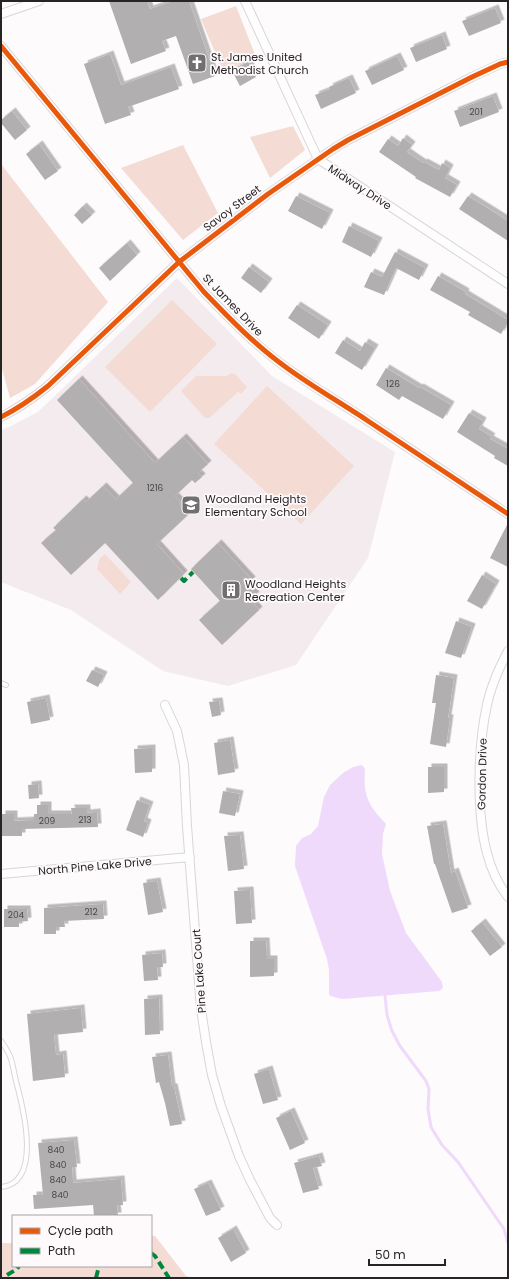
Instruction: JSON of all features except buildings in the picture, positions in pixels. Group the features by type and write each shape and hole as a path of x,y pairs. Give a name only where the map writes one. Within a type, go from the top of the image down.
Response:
{"street":[{"path":"1,14 39,1"},
{"name":"Midway Drive","path":"245,1 318,159 508,284"},
{"name":"St James Drive","path":"1,46 204,292 229,319 286,368 508,514"},
{"name":"Savoy Street","path":"1,417 31,400 48,386 179,262 268,194 348,140 472,77 500,64 508,62"},
{"name":"Gordon Drive","path":"508,651 497,672 487,705 481,750 480,778 483,835 487,854 493,872 508,897"},
{"name":"Pine Lake Court","path":"165,704 177,730 184,765 201,1009 212,1074 221,1106 239,1156 270,1218 277,1225"},
{"name":"North Pine Lake Drive","path":"1,874 190,857"}],"lane":[{"path":"1,683 6,685"},
{"path":"1,1041 10,1055 22,1101 27,1132 26,1159 20,1178 9,1186 1,1187"}],"shaded area":[{"path":"236,6 256,57 223,72 201,19"},
{"path":"293,126 305,150 270,178 250,137"},
{"path":"183,145 218,213 183,240 121,168"},
{"path":"1,164 108,302 35,384 10,398 1,365"},
{"name":"Woodland Heights Elementary School","path":"177,278 272,376 395,452 368,558 296,665 228,686 163,671 71,610 1,582 1,430 38,412"},
{"path":"172,300 217,344 150,412 105,367"},
{"path":"231,373 235,374 247,387 241,394 238,392 209,418 205,418 181,391 196,376 227,376"},
{"path":"267,386 354,466 301,524 214,444"},
{"path":"105,554 131,582 120,594 97,569 100,558"},
{"path":"362,765 365,769 365,786 368,800 386,824 383,834 382,854 390,891 406,933 442,982 443,988 439,991 342,999 329,995 329,970 327,959 295,866 296,846 302,838 311,834 318,826 324,797 330,785 343,773 353,767"},
{"path":"152,1236 155,1236 186,1276 193,1278 1,1278 1,1243 12,1243 12,1267 152,1267"}],"waterway":[{"path":"385,996 387,1015 392,1031 400,1046 426,1081 429,1089 428,1109 431,1127 442,1145 458,1162 504,1229 508,1243"}],"marked path":[{"path":"181,578 184,581 193,572"},
{"path":"152,1254 169,1278"},
{"path":"7,1275 18,1267"},
{"path":"96,1278 99,1267"}],"cycle path":[{"path":"1,46 204,292 244,332 276,360 297,375 508,514"},
{"path":"1,417 26,403 48,386 179,262 268,194 348,140 472,77 500,64 508,62"}],"place":[{"name":"St. James United Methodist Church","path":"197,63"},
{"name":"Woodland Heights Elementary School","path":"191,505"},
{"name":"Woodland Heights Recreation Center","path":"231,590"}]}
